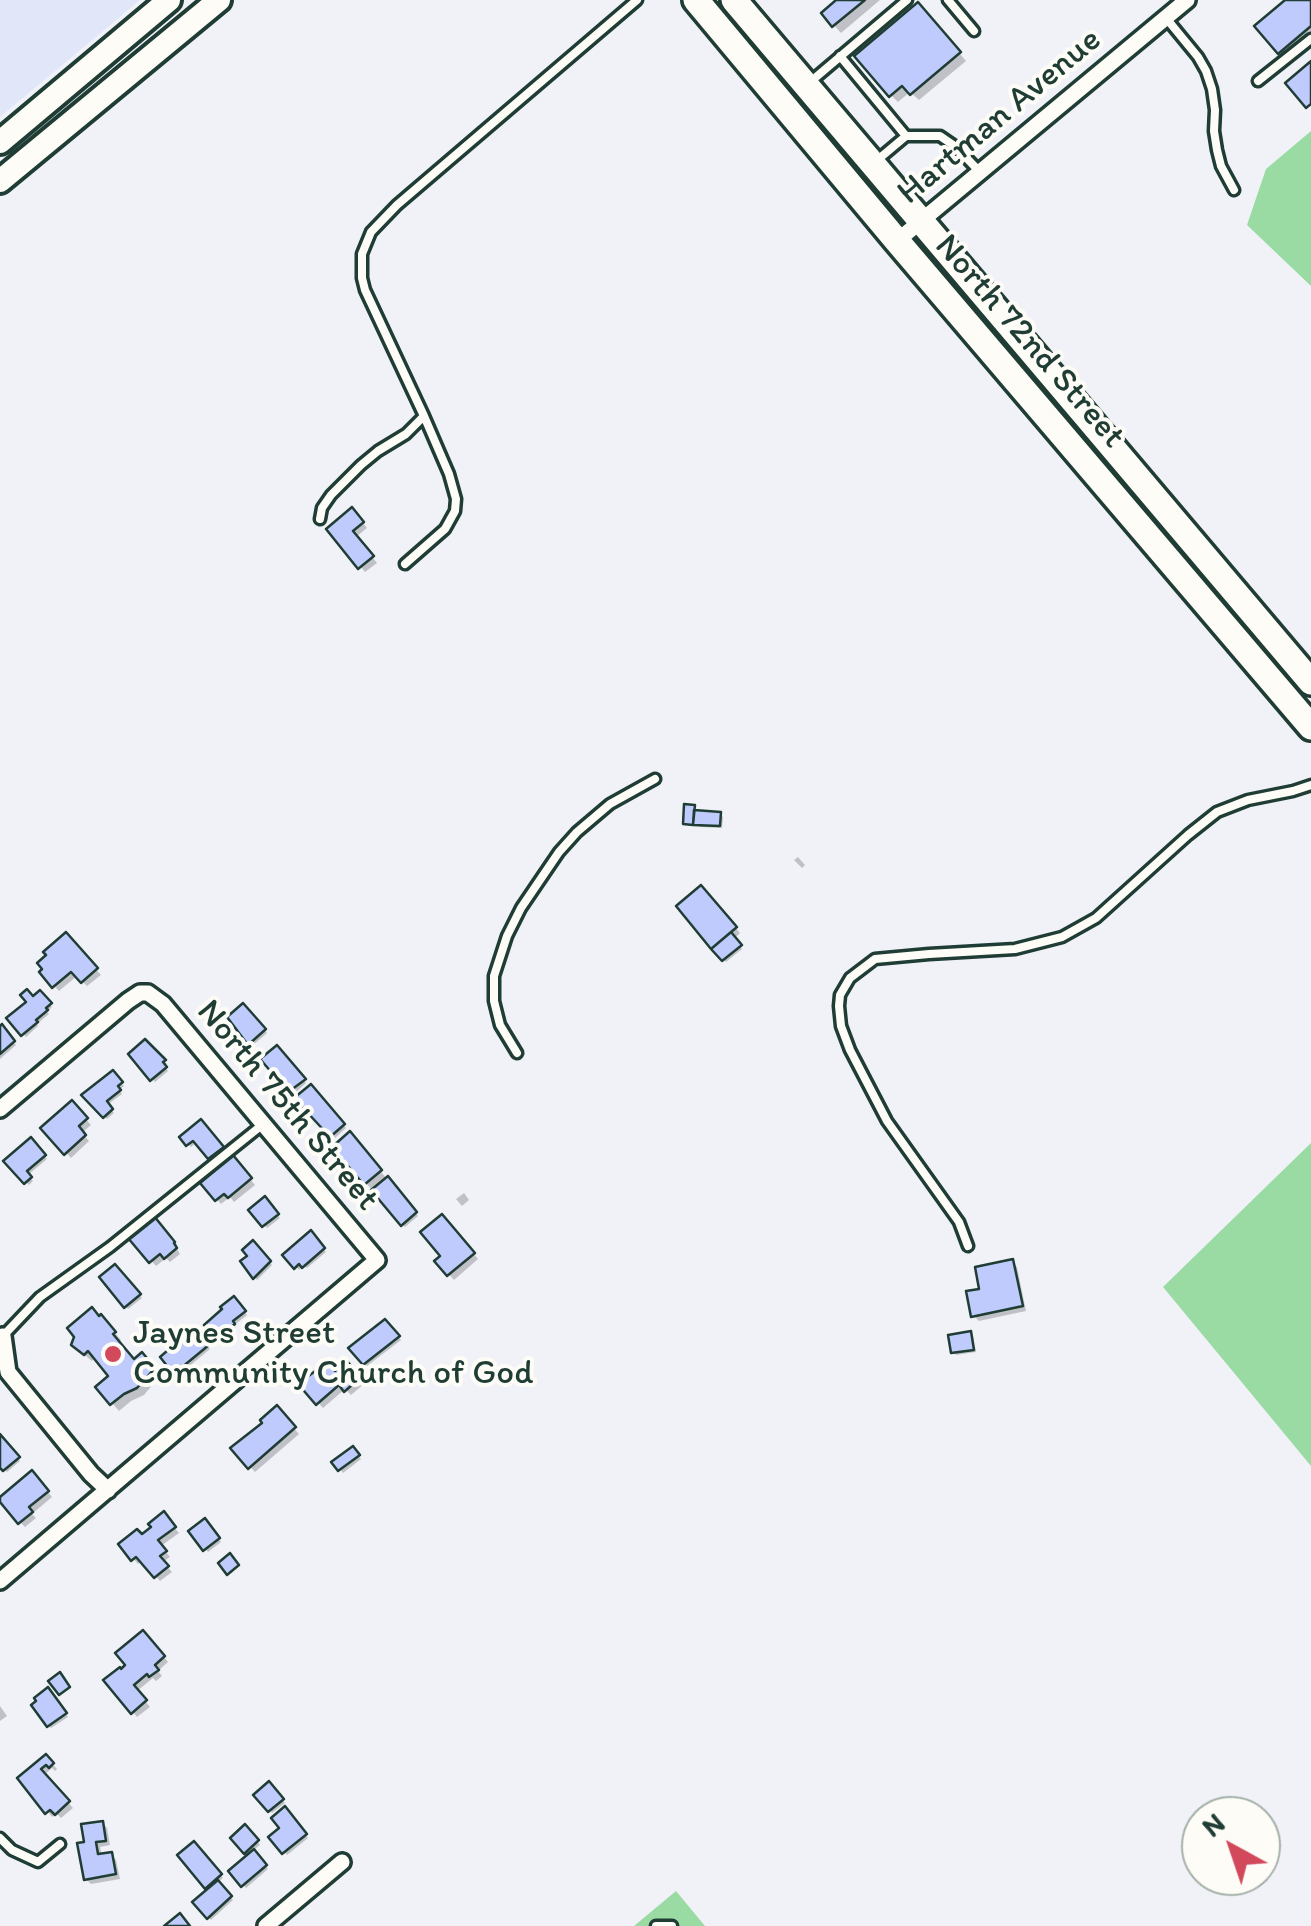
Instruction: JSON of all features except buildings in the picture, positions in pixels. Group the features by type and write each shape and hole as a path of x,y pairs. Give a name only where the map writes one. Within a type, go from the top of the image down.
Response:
{"main road":[{"path":"0,142 169,0"},
{"path":"0,181 219,0"},
{"name":"North 72nd Street","path":"696,0 1311,727"},
{"name":"North 72nd Street","path":"734,0 1311,682"}],"street":[{"name":"Hartman Avenue","path":"897,242 1187,0"},
{"name":"North 75th Street","path":"0,1109 128,1002 140,993 148,993 163,1004 377,1260 108,1490"},
{"path":"0,1581 108,1490 8,1372 3,1336"},
{"path":"266,1926 342,1862"}],"lane":[{"path":"405,564 446,529 455,510 454,487 365,290 362,254 371,232 397,205 637,0"},
{"path":"806,86 907,0"},
{"path":"948,0 974,30"},
{"path":"1166,18 1206,72 1215,110 1217,150 1234,190"},
{"path":"1258,80 1311,39"},
{"path":"840,56 906,136"},
{"path":"872,165 906,136 940,136 956,146 981,173"},
{"path":"320,519 322,508 361,464 406,434 424,416"},
{"path":"517,1053 500,1025 494,1001 494,976 521,908 576,832 610,804 655,779"},
{"path":"968,1246 959,1222 887,1120 850,1050 839,1006 840,995 850,978 875,960 1016,949 1062,937 1096,918 1217,812 1311,785"},
{"path":"3,1336 40,1297 123,1238 264,1124"},
{"path":"0,1838 12,1850 38,1862 60,1844"},
{"path":"656,1926 672,1926"}],"shaded area":[{"path":"0,0 140,0 0,117"}],"green space":[{"path":"1311,131 1311,286 1247,225 1266,169"},
{"path":"1311,1143 1311,1466 1163,1287"},
{"path":"676,1891 705,1926 634,1926"}],"place":[{"name":"Jaynes Street Community Church of God","path":"113,1354"}]}
